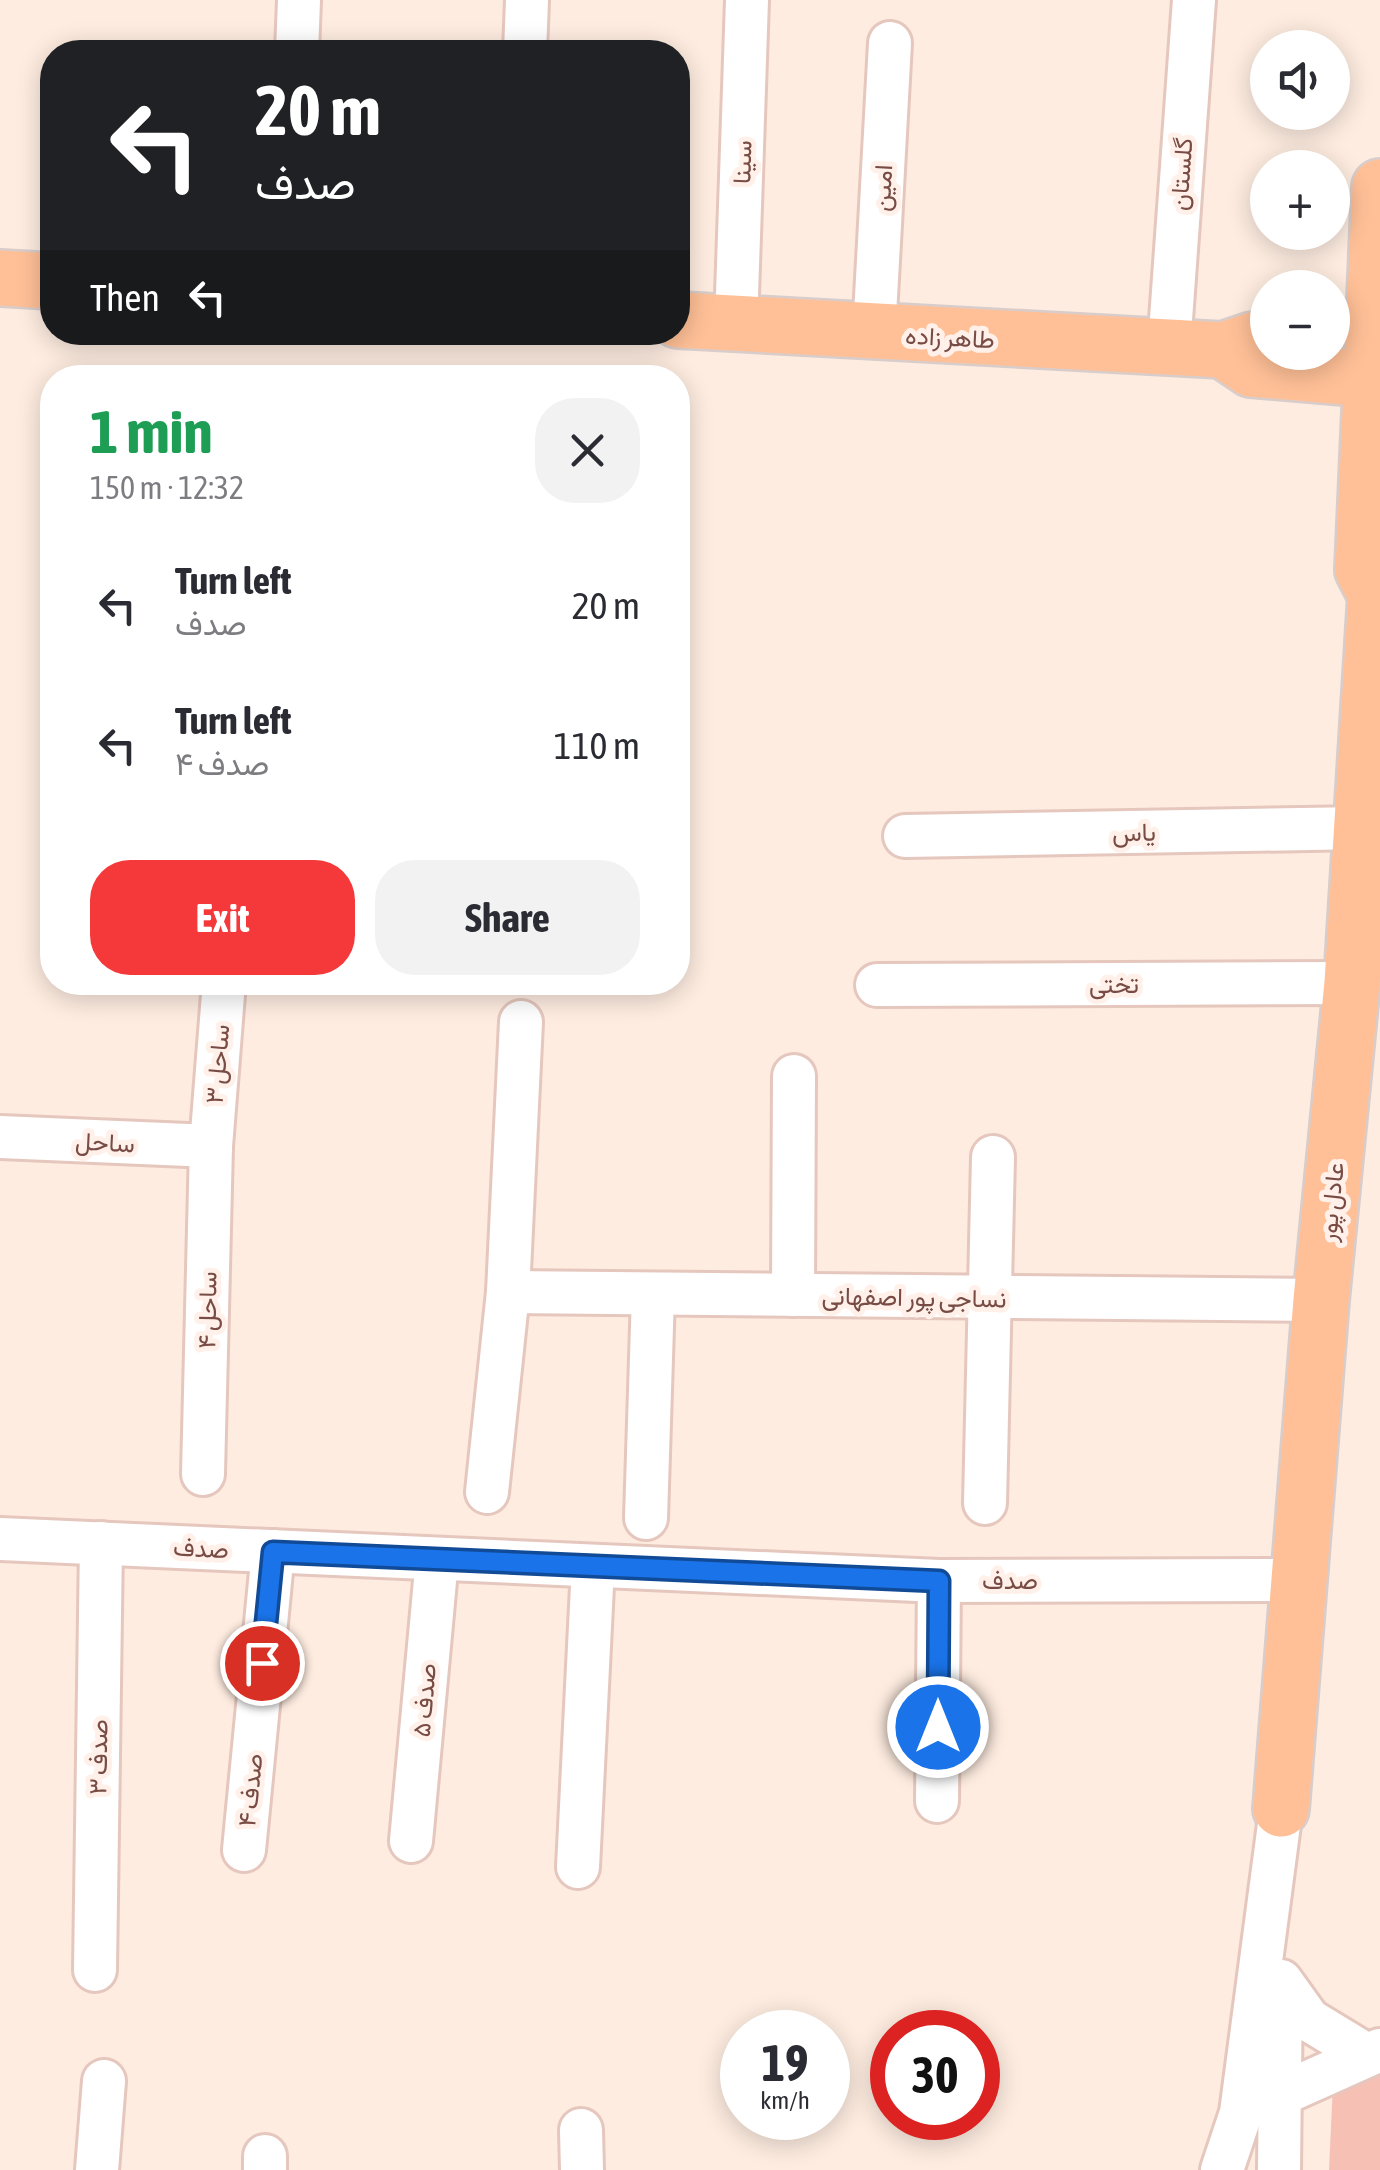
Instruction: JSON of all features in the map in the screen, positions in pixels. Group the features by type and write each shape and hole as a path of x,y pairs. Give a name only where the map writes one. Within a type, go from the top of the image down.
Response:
{"main road":[{"name":"عادل پور","path":"1281,1808 1321,1300 1352,982 1378,592 1363,570 1367,360 1380,188"},
{"path":"0,278 40,280"},
{"name":"طاهر زاده","path":"690,321 1169,347 1245,346 1252,369 1367,360"}],"street":[{"path":"297,40 299,0"},
{"path":"525,40 527,0"},
{"name":"سینا","path":"736,324 747,0"},
{"name":"گلستان","path":"1169,347 1194,0"},
{"name":"امین","path":"874,333 890,43"},
{"name":"یاس","path":"905,836 1363,828"},
{"name":"تختی","path":"876,985 1352,982"},
{"name":"ساحل ۳","path":"210,1146 223,995"},
{"path":"487,1492 508,1292 521,1022"},
{"path":"793,1295 794,1076"},
{"name":"ساحل","path":"0,1137 210,1146"},
{"name":"ساحل ۴","path":"203,1474 210,1146"},
{"path":"985,1504 993,1157"},
{"name":"نساجی پور اصفهانی","path":"508,1292 1321,1300"},
{"path":"646,1518 653,1294"},
{"name":"صدف","path":"0,1538 939,1581 1301,1580"},
{"name":"صدف ۳","path":"95,1970 101,1543"},
{"name":"صدف ۴","path":"244,1850 273,1552"},
{"name":"صدف ۵","path":"411,1841 437,1558"},
{"path":"578,1867 593,1566"},
{"path":"937,1801 939,1581"},
{"path":"1279,2170 1285,1910 1281,1808"},
{"path":"1222,2170 1241,2113 1281,1808"},
{"path":"1282,1981 1310,2020 1372,2052"},
{"path":"1241,2113 1372,2052"},
{"path":"97,2170 104,2081"}],"building":[{"path":"1380,2047 1380,2170 1329,2170 1334,2062"}],"route":[{"path":"262,1663 273,1552 939,1581 938,1727"}]}
